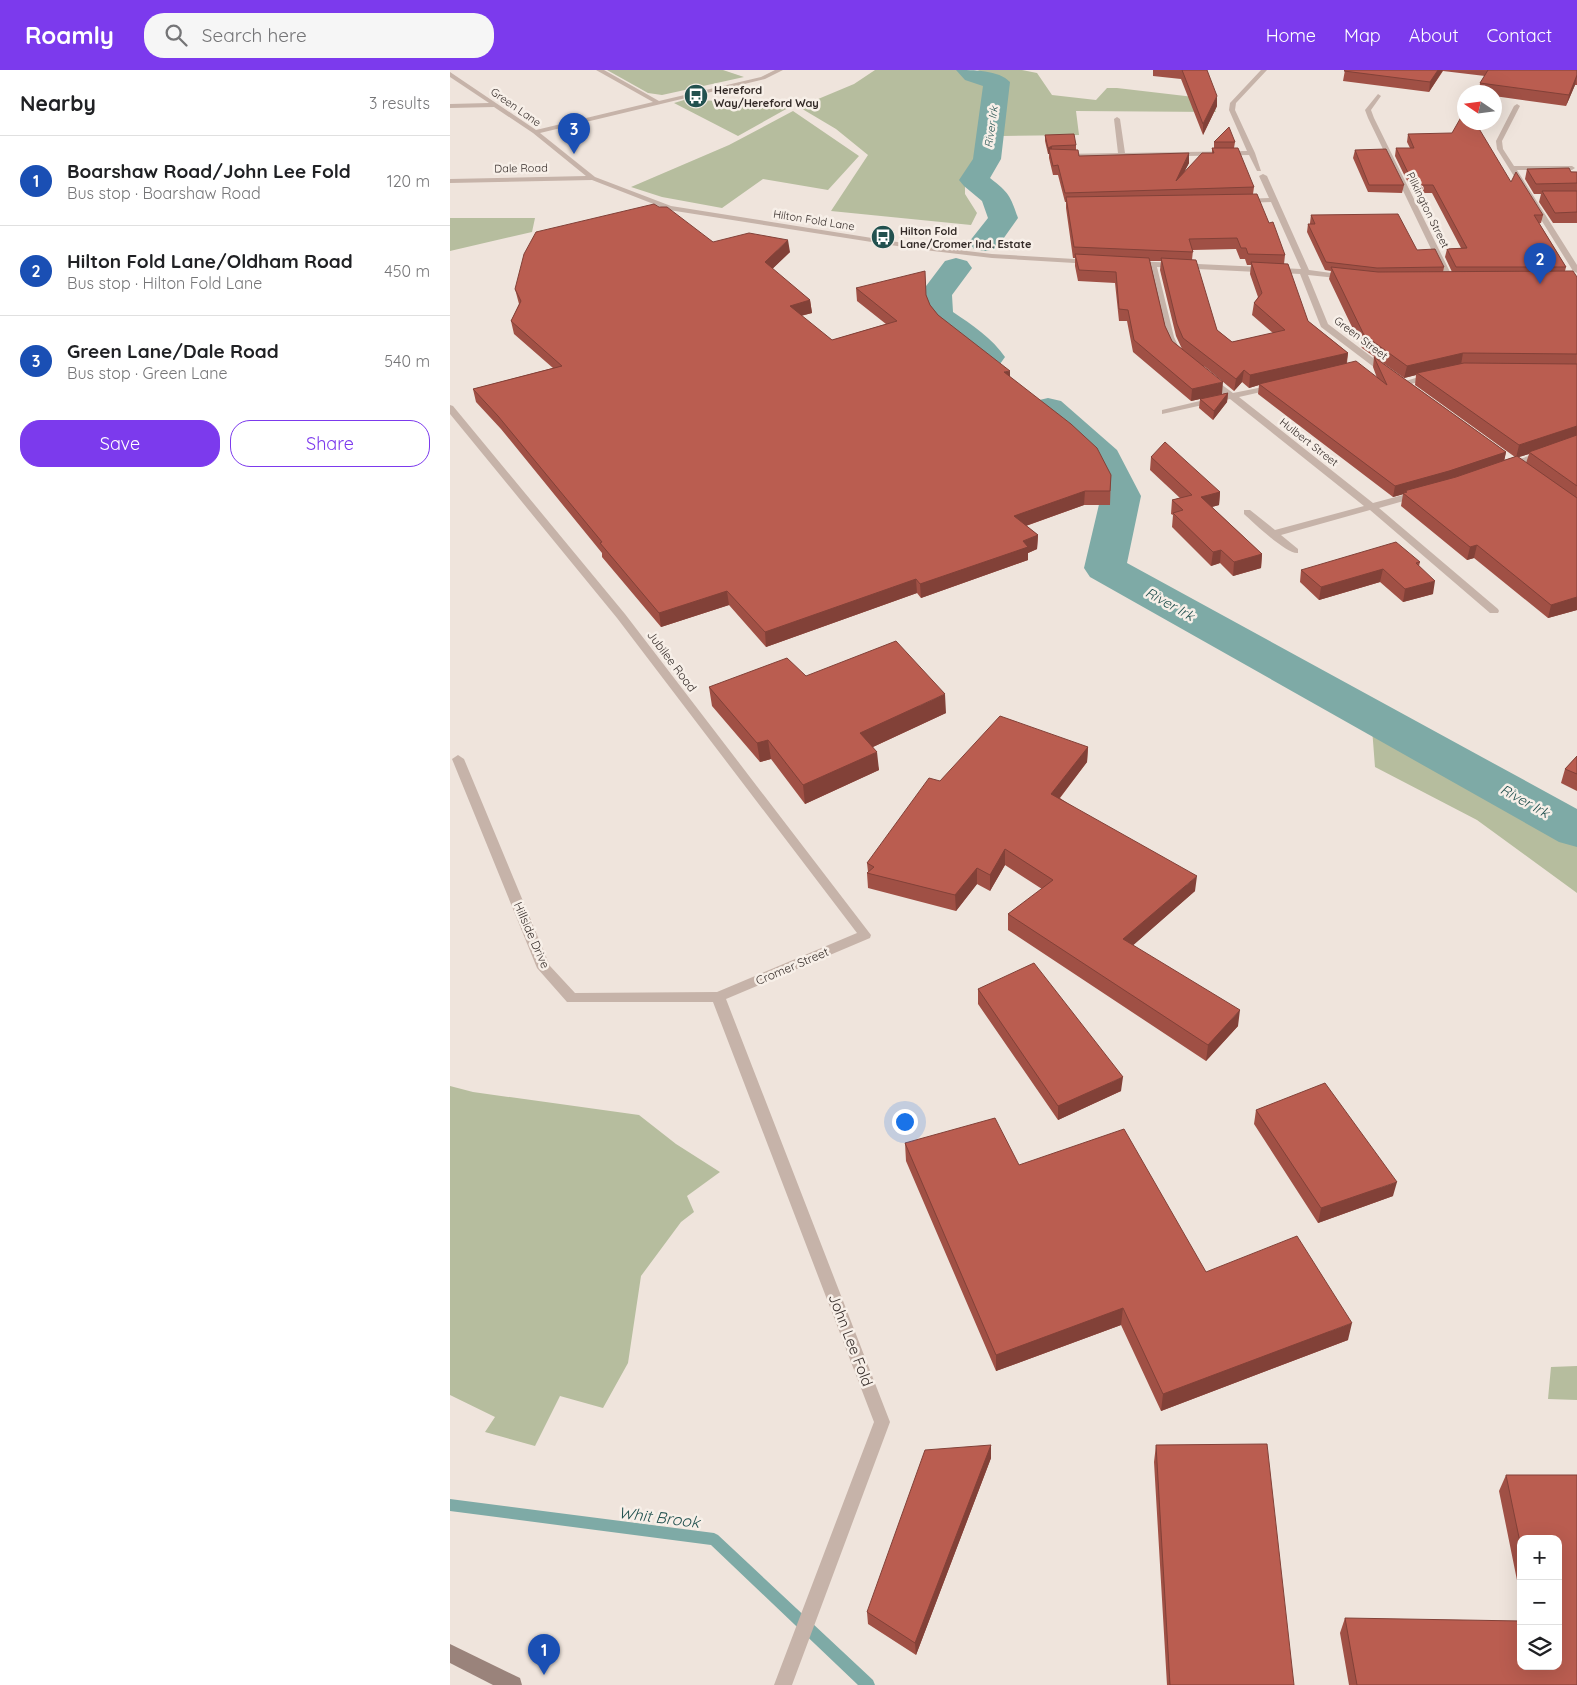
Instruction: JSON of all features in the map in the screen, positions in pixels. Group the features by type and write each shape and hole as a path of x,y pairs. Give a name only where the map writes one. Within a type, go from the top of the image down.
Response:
{"street":[{"path":"599,70 657,102"},
{"path":"535,132 763,78 780,70"},
{"name":"Green Street","path":"1264,70 1233,102 1232,110 1274,200 1324,325 1372,363 1411,389"},
{"name":"Green Lane","path":"450,74 535,132 593,178"},
{"name":"Pilkington Street","path":"1378,96 1368,110 1371,118 1450,280"},
{"path":"450,106 497,105"},
{"path":"1517,106 1499,141 1500,150 1514,168 1577,271"},
{"path":"1117,119 1122,155"},
{"path":"1052,156 1252,153"},
{"path":"1514,168 1572,168"},
{"name":"Dale Road","path":"450,181 593,178"},
{"name":"Hilton Fold Lane","path":"593,178 669,208 790,228 944,250 992,256 1097,262"},
{"path":"1532,198 1541,198"},
{"path":"1236,201 1274,200"},
{"path":"1125,263 1304,272 1358,278"},
{"path":"1153,264 1173,345 1185,358"},
{"path":"1441,280 1460,280"},
{"path":"1363,365 1372,363"},
{"name":"Hulbert Street","path":"1200,371 1372,507 1494,612"},
{"path":"1403,383 1442,374"},
{"path":"1165,412 1287,383"},
{"name":"Jubilee Road","path":"450,408 621,616 865,935"},
{"path":"1499,468 1577,442"},
{"path":"1273,534 1432,490"},
{"path":"1247,512 1294,551"},
{"name":"Hillside Drive","path":"458,759 544,968 572,998 718,997"},
{"name":"Cromer Street","path":"718,997 865,935"},
{"name":"John Lee Fold","path":"718,997 882,1422 783,1685"},
{"path":"450,1653 513,1685"}],"green space":[{"path":"607,70 723,70 744,77 662,95 648,93"},
{"path":"875,70 960,70 986,87 980,144 965,183 965,194 977,213 971,225 831,211 868,155 836,129 799,107 854,84"},
{"path":"977,70 1022,70 1037,73 1052,95 1096,100 1107,88 1117,88 1211,99 1216,112 1076,111 1079,135 1002,136 1008,85 1002,79"},
{"path":"684,100 768,102 788,108 738,136 674,103"},
{"path":"793,111 859,156 828,190 763,179 722,208 662,197 631,187 729,145"},
{"path":"450,218 535,218 532,232 450,251"},
{"path":"1372,728 1491,791 1577,828 1577,893 1477,820 1375,767"},
{"path":"450,1086 473,1092 639,1115 676,1144 720,1172 687,1196 694,1212 681,1222 641,1276 628,1363 603,1408 560,1396 535,1446 485,1432 495,1417 450,1395"},
{"path":"1577,1366 1577,1400 1548,1399 1551,1367"}],"building":[{"path":"1182,70 1207,70 1217,96 1203,124"},
{"path":"1345,70 1438,70 1430,82"},
{"path":"1488,70 1577,70 1577,75 1569,95 1480,83"},
{"path":"1457,124 1457,130 1480,130 1511,182 1516,172 1543,215 1534,215 1566,267 1456,267 1447,249 1467,248 1433,185 1414,185 1396,148 1414,148 1408,134 1452,133"},
{"path":"1229,127 1235,142 1214,142"},
{"path":"1074,134 1076,145 1052,146 1048,148 1045,135"},
{"path":"1212,148 1238,148 1254,187 1065,193 1058,165 1053,166 1049,149 1078,150 1079,156 1189,153 1176,181 1202,153 1214,153"},
{"path":"1386,149 1404,185 1369,185 1355,150"},
{"path":"1569,168 1571,172 1577,172 1577,183 1536,184 1527,169"},
{"path":"1542,191 1577,191 1577,212 1555,213"},
{"path":"1257,194 1269,223 1273,222 1285,255 1248,254 1246,248 1241,248 1237,238 1189,239 1193,252 1074,247 1066,197"},
{"path":"654,204 659,207 667,207 713,242 749,233 788,240 765,262 810,300 790,306 832,340 897,321 856,288 925,271 926,295 930,305 938,315 1010,371 1004,372 1071,424 1097,448 1111,475 1110,491 1085,491 1014,516 1038,535 1023,541 1028,547 920,584 916,579 765,632 727,591 659,613 498,416 473,389 562,366 511,321 521,301 515,289 524,254 536,232"},
{"path":"1398,214 1417,250 1435,249 1444,267 1377,268 1326,262 1308,224 1315,224 1311,215"},
{"path":"1075,254 1149,258 1165,326 1172,341 1223,382 1192,389 1134,340 1128,310 1119,309 1116,272 1079,270"},
{"path":"1161,258 1196,260 1217,330 1232,342 1285,330 1254,303 1262,293 1251,262 1288,264 1308,321 1348,353 1250,375 1244,370 1236,379 1183,338 1177,324"},
{"path":"1331,267 1378,272 1573,271 1577,277 1577,354 1463,353 1407,366 1364,335"},
{"path":"1374,357 1506,452 1395,486 1259,384 1356,361 1387,385"},
{"path":"1464,363 1577,364 1577,426 1519,445 1417,373"},
{"path":"1228,393 1214,411 1200,399"},
{"path":"1577,435 1577,486 1529,452"},
{"path":"1165,442 1220,492 1201,497 1262,554 1234,562 1221,550 1213,552 1173,513 1183,510 1172,500 1192,495 1151,457"},
{"path":"1517,456 1577,498 1577,597 1551,605 1477,545 1470,547 1403,493 1407,492 1404,491 1456,477"},
{"path":"1396,542 1420,562 1416,563 1435,581 1405,589 1383,569 1321,587 1301,570"},
{"path":"896,641 945,694 860,733 877,752 803,785 768,740 757,743 709,687 787,658 806,676"},
{"path":"1000,716 1088,747 1051,794 1197,876 1123,939 1240,1010 1208,1045 1008,914 1053,880 1005,849 990,875 977,868 955,895 867,873 874,867 867,863 929,778 940,781"},
{"path":"1577,756 1577,774 1565,769"},
{"path":"1034,963 1123,1077 1058,1106 978,989"},
{"path":"1325,1083 1397,1182 1321,1208 1256,1110"},
{"path":"995,1118 1019,1165 1124,1129 1206,1272 1297,1236 1352,1323 1163,1394 1123,1308 996,1355 905,1143"},
{"path":"1267,1444 1294,1685 1170,1685 1156,1445"},
{"path":"991,1445 915,1643 867,1612 925,1450"},
{"path":"1506,1475 1577,1475 1577,1685 1357,1685 1345,1618 1517,1621 1517,1670 1562,1670 1562,1535 1518,1535"}],"waterway":[{"name":"River Irk","path":"969,70 974,75 997,82 987,159 974,180 996,197 1003,218 985,242"},
{"name":"River Irk","path":"956,268 936,294 936,316 956,329 988,357"},
{"name":"River Irk","path":"1048,409 1104,458 1121,496 1105,568 1577,830"},
{"name":"Whit Brook","path":"450,1505 714,1539 868,1685"}],"place":[{"name":"Hereford Way/Hereford Way","path":"696,96"},
{"name":"Green Lane/Dale Road","path":"574,154"},
{"name":"Hilton Fold Lane/Cromer Ind. Estate","path":"883,237"},
{"name":"Hilton Fold Lane/Oldham Road","path":"1540,284"},
{"name":"Boarshaw Road/John Lee Fold","path":"544,1675"}]}
